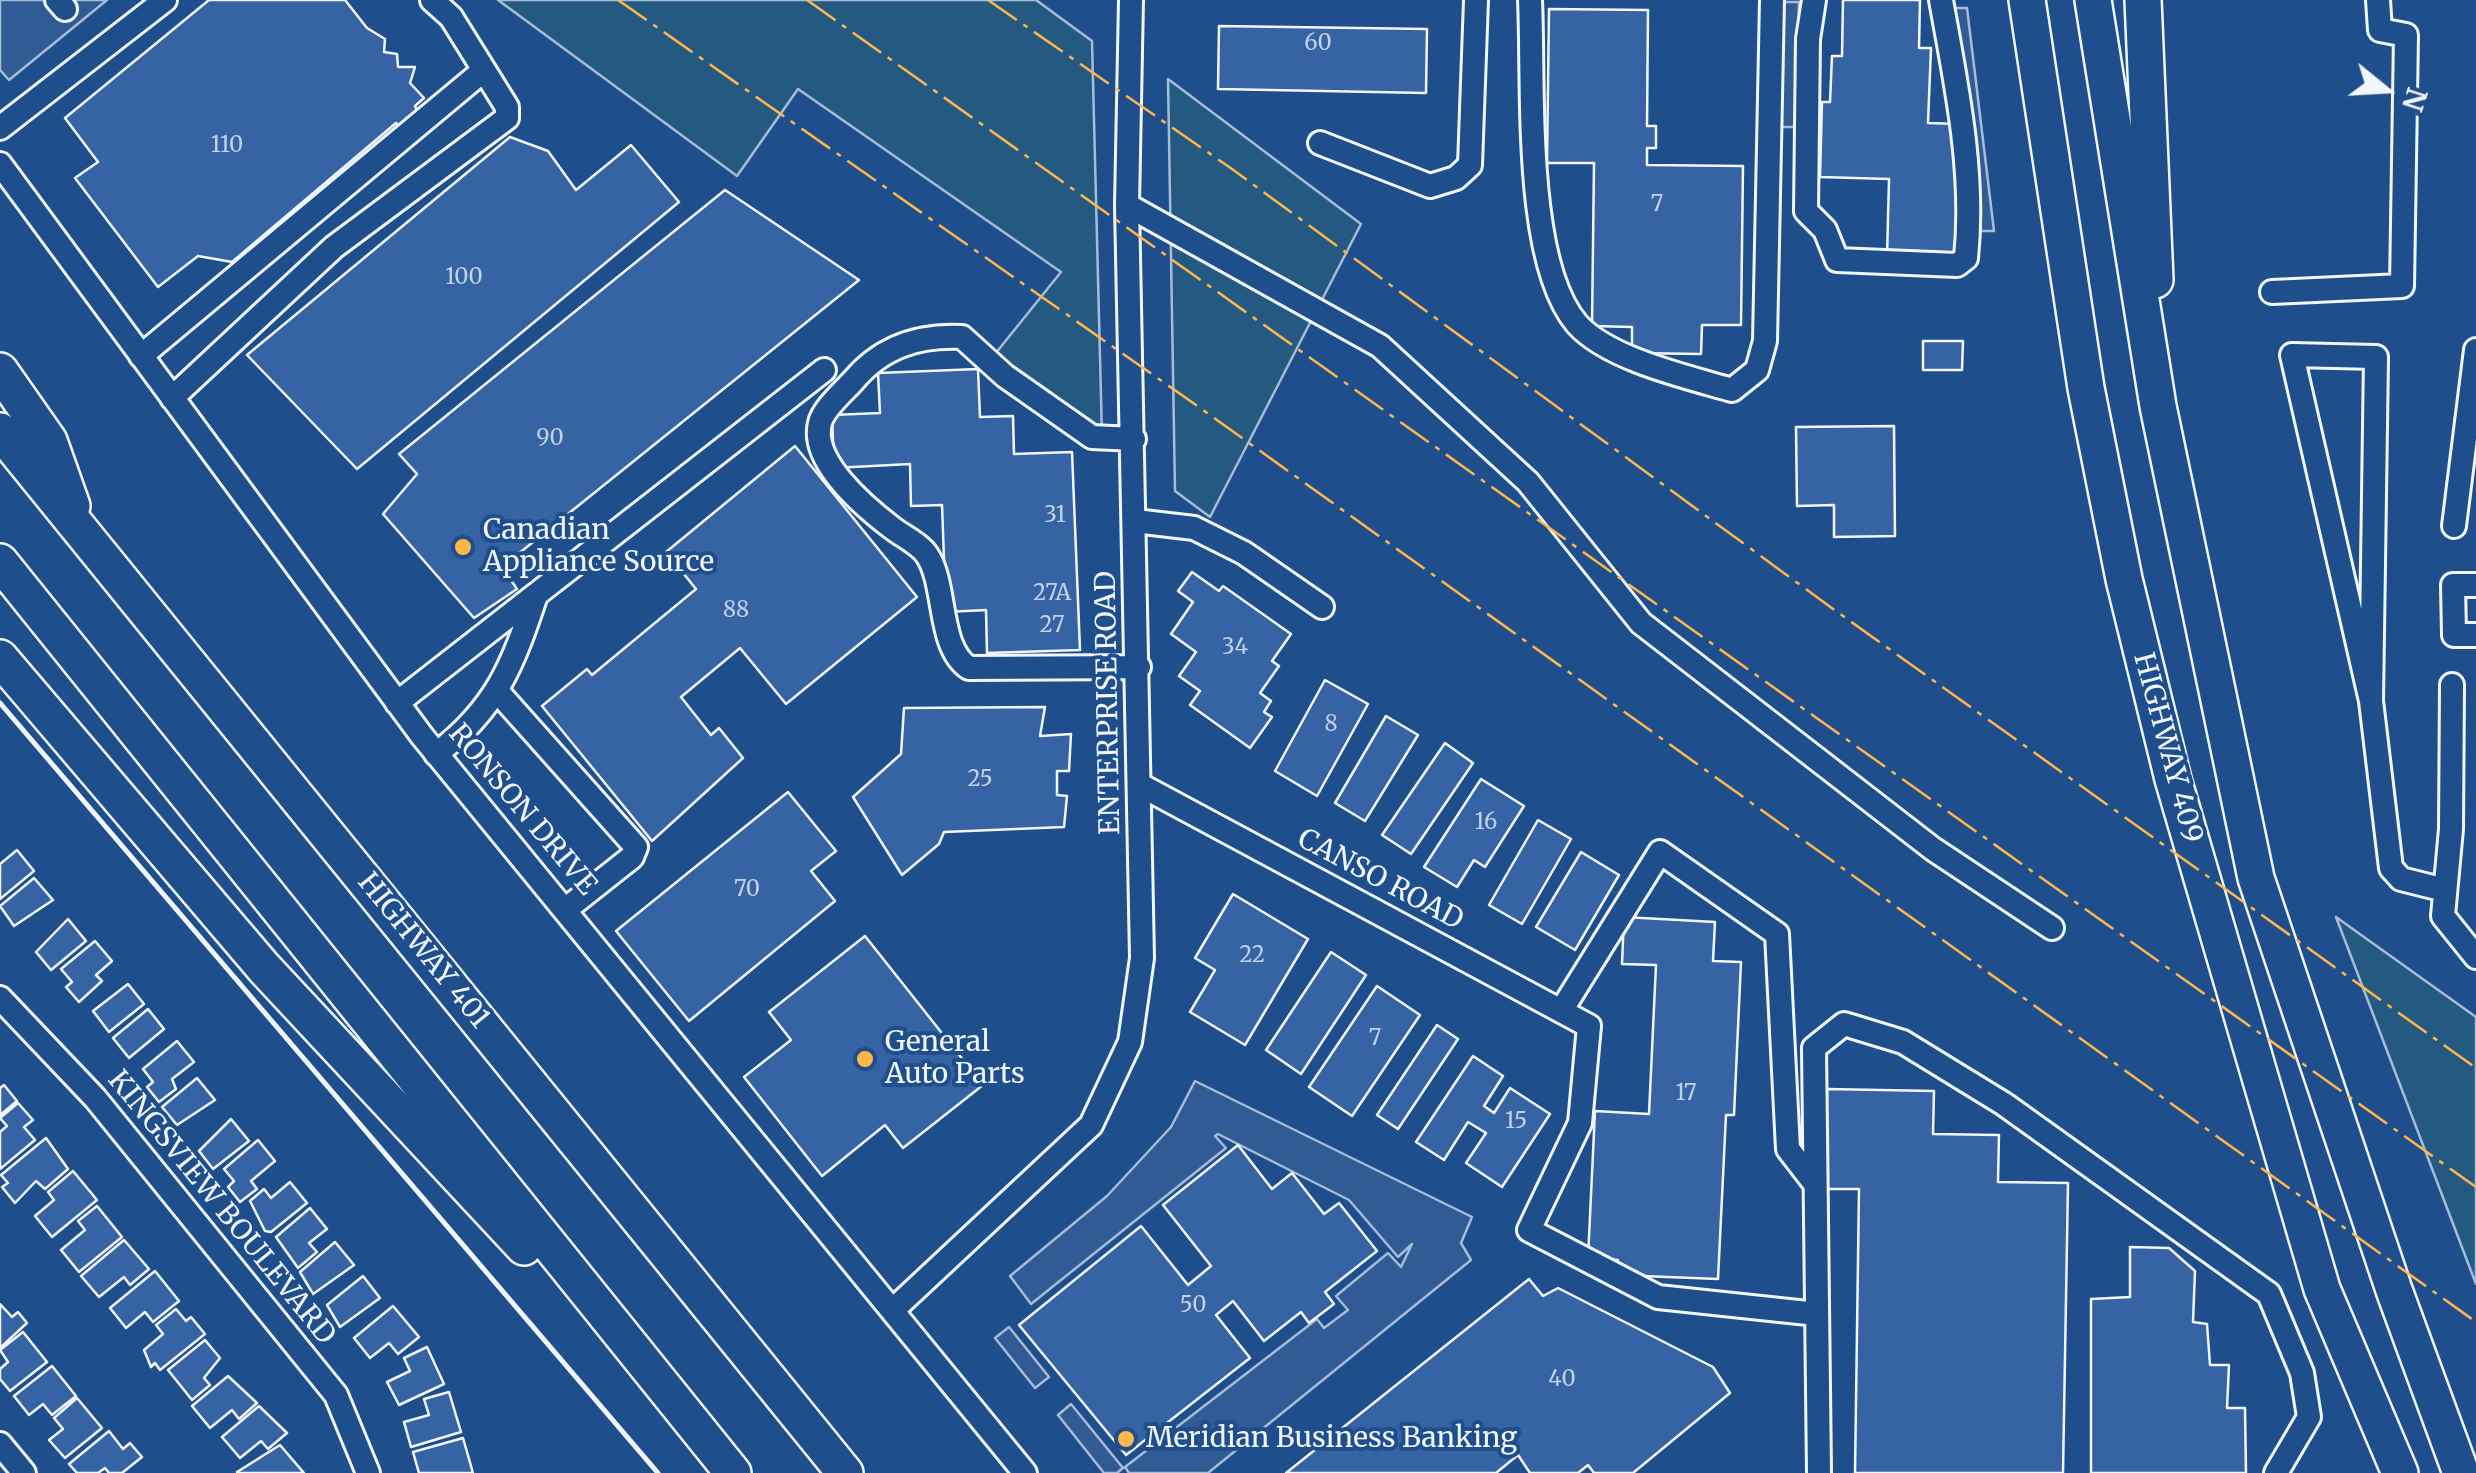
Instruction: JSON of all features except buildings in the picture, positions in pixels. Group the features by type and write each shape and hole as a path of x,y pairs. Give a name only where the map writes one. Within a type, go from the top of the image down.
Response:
{"highway":[{"path":"2003,0 2015,76 2086,388"},
{"name":"HIGHWAY 409","path":"2028,0 2086,388 2124,580 2173,779 2322,1288 2400,1473"},
{"name":"HIGHWAY 409","path":"2093,0 2158,406 2256,878 2407,1326 2461,1473"},
{"path":"2143,0 2158,406"},
{"path":"0,370 50,440 79,526"},
{"name":"HIGHWAY 401","path":"0,430 845,1473"},
{"path":"0,562 727,1466"},
{"path":"0,658 264,968 727,1466"}],"street":[{"path":"0,128 165,0"},
{"path":"172,398 334,248 502,124 506,107 451,16 432,0"},
{"name":"ENTERPRISE ROAD","path":"894,1309 1091,1125 1130,1042 1142,958 1142,786 1127,205 1130,0"},
{"path":"1320,143 1430,186 1456,178 1470,165 1476,0"},
{"path":"1530,0 1546,266 1578,324 1638,362 1732,390 1757,370 1765,340 1772,0"},
{"path":"1814,0 1808,39 1806,211 1833,243 1837,260 1957,265 1966,258 1968,235 1961,116 1941,0"},
{"path":"2272,292 2402,286 2406,35 2380,30 2378,0"},
{"path":"142,356 484,70"},
{"name":"RONSON DRIVE","path":"0,164 436,754 1025,1473"},
{"path":"1127,205 1380,346 1528,482 1640,622 1933,850 2052,928"},
{"path":"1134,439 1092,437 1006,376 962,337 930,336 901,343 858,375 820,420 820,438 829,465 887,524 926,552 934,570 940,614 961,663 969,668 1139,667"},
{"path":"2454,526 2476,350"},
{"path":"2371,702 2376,357 2292,356 2371,702 2391,868 2401,879 2445,890"},
{"path":"397,703 824,370"},
{"path":"1136,521 1194,528 1244,553 1322,607"},
{"path":"2476,585 2453,584 2454,635 2476,636"},
{"path":"436,754 489,706 512,664 536,594"},
{"path":"2452,685 2451,829 2443,916 2476,957"},
{"path":"497,691 636,847 632,857 565,910"},
{"name":"CANSO ROAD","path":"1142,786 1589,1026 1580,1123 1529,1230 1658,1297 1818,1314"},
{"path":"1561,1011 1660,852 1777,934 1788,1149 1815,1184"},
{"name":"KINGSVIEW BOULEVARD","path":"0,998 96,1098 336,1396 368,1473"},
{"path":"1819,1473 1814,1048 1844,1024 1903,1042 2004,1104 2269,1294 2302,1372 2310,1418 2276,1473"},
{"path":"0,1444 24,1473"}],"shaded area":[{"path":"0,0 107,0 9,80 0,70"},
{"path":"498,0 1036,0 1092,41 1102,436 991,359 1061,272 798,89 737,176"},
{"path":"1780,2 1799,2 1796,127 1777,127"},
{"path":"1951,8 1967,8 1994,231 1981,231"},
{"path":"1168,79 1361,224 1210,517 1175,491"},
{"path":"2336,917 2476,1017 2476,1284"},
{"path":"1195,1081 1472,1217 1461,1243 1471,1260 1208,1473 1129,1473 1125,1467 1317,1319 1324,1328 1348,1310 1336,1296 1388,1253 1401,1267 1412,1244 1398,1257 1349,1200 1218,1134 1215,1136 1226,1148 1031,1304 1010,1276 1107,1196 1171,1127"},
{"path":"1009,1327 1049,1377 1035,1388 995,1338"},
{"path":"1071,1404 1123,1468 1117,1473 1104,1473 1058,1415"}],"wall":[{"path":"0,703 658,1473"}],"power":[{"path":"618,0 1196,405 2476,1322"},
{"path":"807,0 2476,1187"},
{"path":"988,0 1232,169 1829,606 2476,1068"}],"place":[{"name":"Canadian Appliance Source","path":"463,547"},
{"name":"General Auto Parts","path":"865,1059"},
{"name":"Meridian Business Banking","path":"1126,1439"}]}
